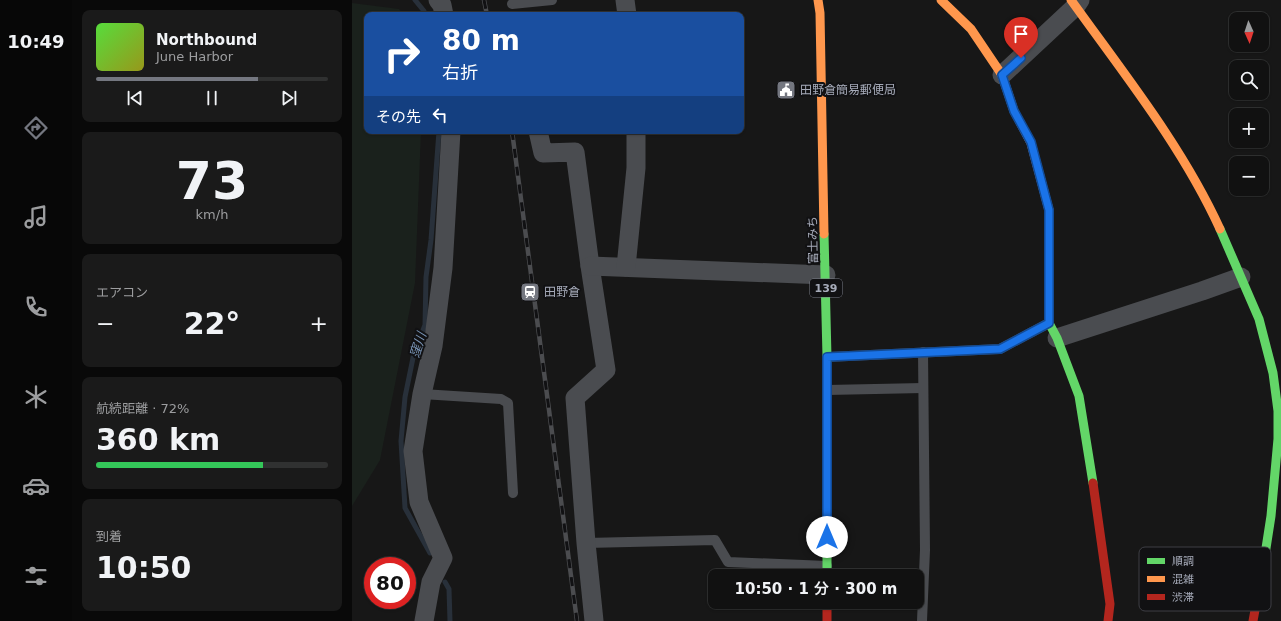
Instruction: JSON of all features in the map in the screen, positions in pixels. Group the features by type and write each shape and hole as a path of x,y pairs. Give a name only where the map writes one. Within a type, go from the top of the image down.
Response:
{"main road":[{"name":"富士みち","path":"818,0 820,12 826,275 828,569"},
{"path":"941,0 971,29 1002,75 1014,111 1031,142 1049,210 1053,330 1079,396 1091,465 1110,604 1108,621"},
{"path":"1075,2 1171,140 1193,175 1241,276 1259,318 1273,373 1278,411 1276,522 1270,547"},
{"path":"827,609 827,621"},
{"path":"1253,621 1255,611"}],"street":[{"path":"438,0 442,5 443,12"},
{"path":"625,0 627,12"},
{"path":"1002,75 1075,2"},
{"path":"424,621 431,582 443,558 420,502 413,451 422,394 433,346 443,268 451,134"},
{"path":"539,134 543,153 575,152 606,370 575,398 586,543 594,621"},
{"path":"626,268 636,168 636,134"},
{"path":"590,266 826,275"},
{"path":"1053,330 1202,291 1241,276"}],"lane":[{"path":"512,4 552,0"},
{"path":"827,357 1000,349 1053,330"},
{"path":"922,352 925,550 922,621"},
{"path":"827,390 923,388"},
{"path":"422,394 501,399 508,403 513,493"},
{"path":"586,543 715,540 728,562 806,569"}],"shaded area":[{"path":"352,3 399,9 402,12 364,12 364,134 421,134 415,283 380,460 352,506"}],"waterway":[{"name":"窪川","path":"415,0 424,12"},
{"name":"窪川","path":"430,553 405,508 401,441 405,397 414,353 425,325 426,277 431,240 439,134"},
{"name":"窪川","path":"445,582 449,589 450,621"}],"railway":[{"path":"484,0 486,12"},
{"path":"512,134 577,621"}],"traffic: fast":[{"path":"1220,229 1259,319 1273,373 1278,411 1278,439 1271,516 1266,547"},
{"path":"824,234 827,357 827,569"},
{"path":"1049,267 1049,323 1057,338 1079,396 1093,483"}],"traffic: slow":[{"path":"818,0 820,13 824,234"},
{"path":"941,0 971,29 1002,75 1014,111 1031,143 1049,210 1049,267"},
{"path":"1071,0 1151,111 1170,140 1205,198 1220,229"}],"traffic: jam":[{"path":"1093,483 1110,604 1108,621"},
{"path":"827,609 827,621"},
{"path":"1253,621 1255,611"}],"place":[{"name":"田野倉簡易郵便局","path":"786,90"},
{"name":"田野倉","path":"530,292"}],"route":[{"path":"827,537 827,357 1000,349 1049,323 1049,210 1031,142 1014,111 1002,75 1021,58"}]}
